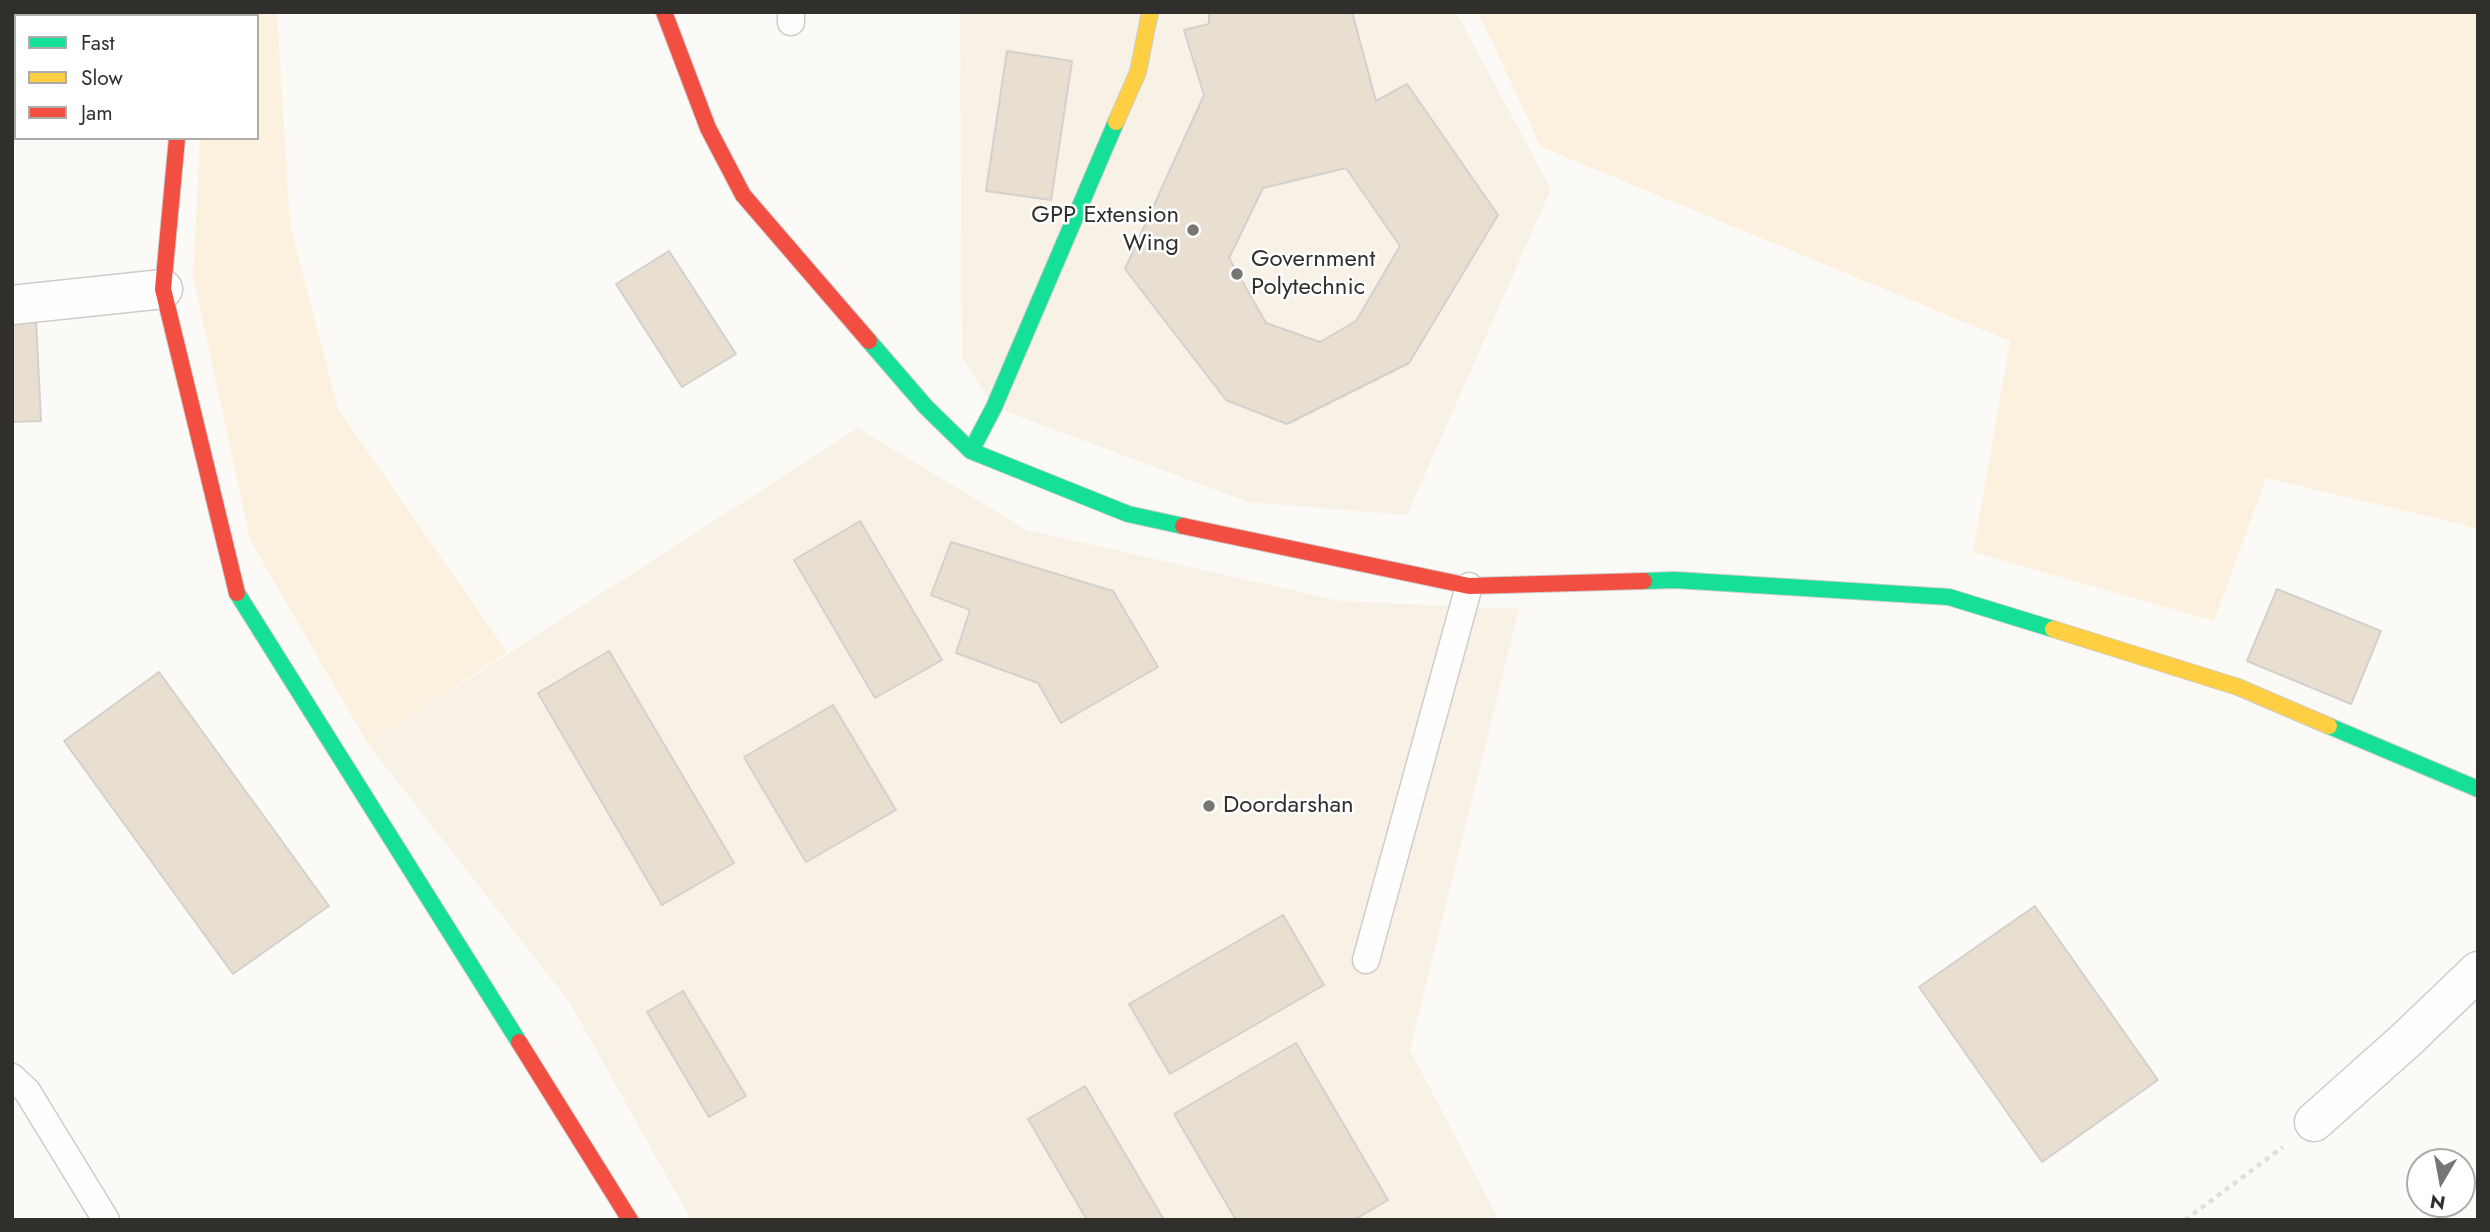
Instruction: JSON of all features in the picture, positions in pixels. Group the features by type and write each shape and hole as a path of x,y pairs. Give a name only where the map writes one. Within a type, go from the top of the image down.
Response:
{"main road":[{"path":"664,12 708,128 743,195 926,407 971,451 1128,514 1469,586 1675,580 1949,597 2238,687 2478,789"},
{"path":"971,451 994,407 1138,72 1150,12"},
{"path":"177,140 163,289 235,590 630,1220"}],"street":[{"path":"12,305 163,289"},
{"path":"2314,1122 2478,971"}],"lane":[{"path":"1366,960 1469,586"},
{"path":"12,1077 27,1091 106,1220"}],"path":[{"path":"2185,1220 2314,1122"}],"shaded area":[{"path":"277,12 290,224 338,409 507,652 368,744 250,540 193,276 200,140 259,140 259,14 207,14"},
{"name":"Government Polytechnic","path":"960,12 1456,12 1551,189 1407,515 1248,502 994,407 962,358"},
{"path":"1478,12 2478,12 2478,530 2266,478 2214,621 1973,552 2010,341 1541,147"},
{"name":"Doordarshan","path":"858,428 1027,530 1340,601 1519,609 1410,1050 1499,1220 691,1220 570,1003 368,744"}],"building":[{"name":"GPP Extension Wing","path":"1209,12 1352,12 1376,101 1407,84 1498,215 1409,363 1287,424 1226,400 1125,269 1204,95 1184,30 1209,24","holes":["1346,168 1400,246 1356,321 1320,342 1266,323 1229,258 1263,188"]},
{"path":"1007,51 1072,61 1051,200 986,191"},
{"path":"669,251 736,354 682,387 616,284"},
{"path":"36,318 41,421 12,422 12,319"},
{"path":"860,521 942,660 875,698 794,560"},
{"path":"951,542 1113,591 1158,667 1061,723 1038,683 956,653 970,610 931,595"},
{"path":"2277,589 2381,631 2351,704 2247,661"},
{"path":"609,651 734,863 662,905 538,693"},
{"path":"159,672 329,906 233,974 64,741"},
{"path":"833,705 896,810 806,862 744,757"},
{"path":"2035,906 2158,1080 2042,1162 1919,987"},
{"path":"1283,915 1324,985 1170,1074 1129,1004"},
{"path":"683,991 746,1096 709,1117 647,1012"},
{"path":"1296,1043 1388,1200 1354,1220 1236,1220 1174,1114"},
{"path":"1085,1086 1164,1220 1087,1220 1028,1119"}],"traffic: fast":[{"path":"971,451 994,407 1116,122"},
{"path":"869,341 926,407 971,451 1128,514 1183,526"},
{"path":"1644,581 1675,580 1949,597 2053,629"},
{"path":"237,593 519,1042"},
{"path":"2329,726 2478,789"}],"traffic: slow":[{"path":"1116,122 1138,72 1150,12"},
{"path":"2053,629 2238,687 2329,726"}],"traffic: jam":[{"path":"664,12 708,128 743,195 869,341"},
{"path":"177,140 163,289 237,593"},
{"path":"1183,526 1469,586 1644,581"},
{"path":"519,1042 630,1220"}],"place":[{"name":"GPP Extension Wing","path":"1193,230"},
{"name":"Government Polytechnic","path":"1237,274"},
{"name":"Doordarshan","path":"1209,806"}]}
